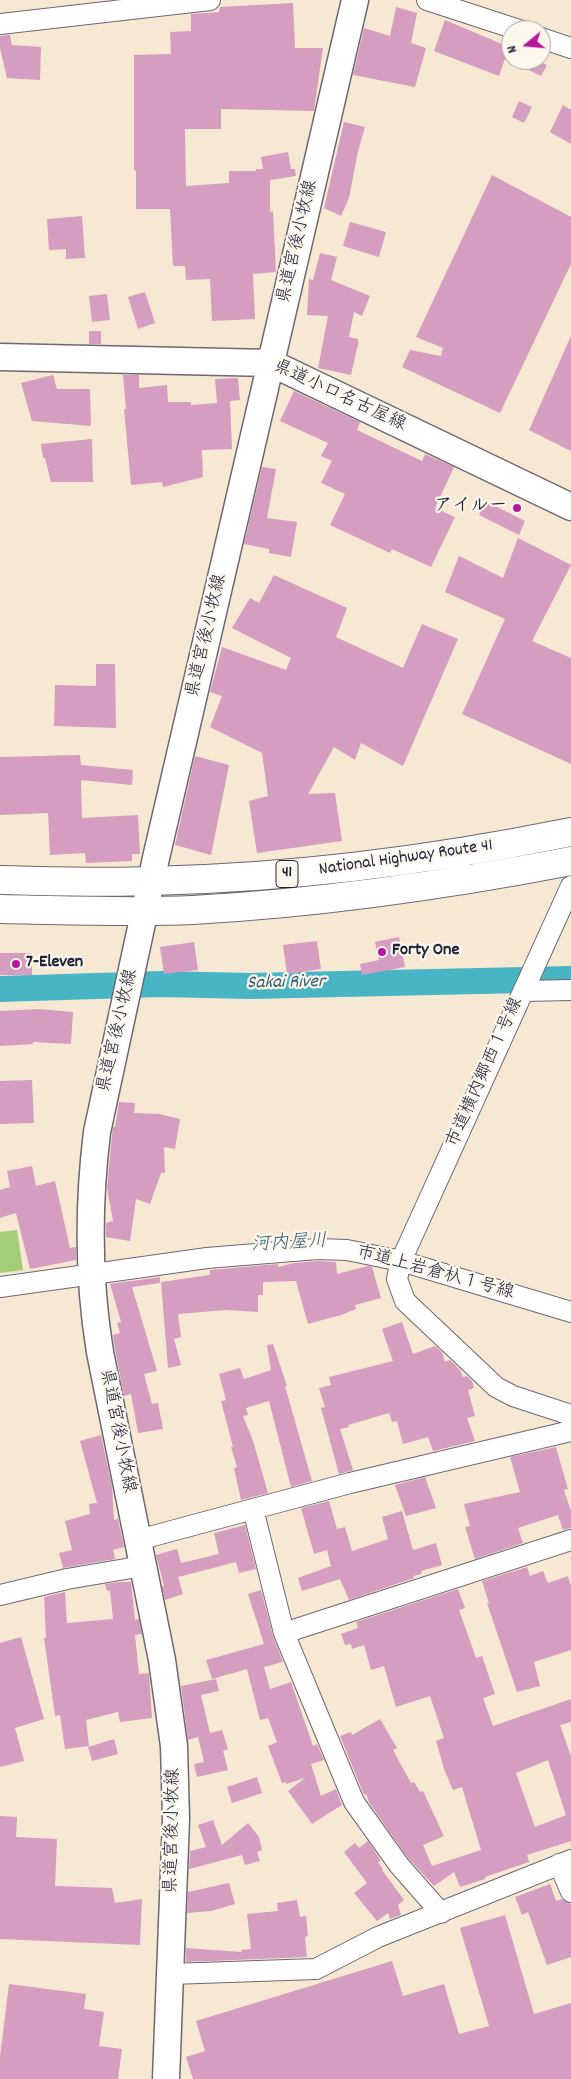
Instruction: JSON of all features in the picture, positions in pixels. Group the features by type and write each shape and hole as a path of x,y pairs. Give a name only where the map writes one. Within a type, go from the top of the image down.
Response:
{"highway":[{"name":"National Highway Route 41","path":"0,880 152,882 288,874 484,849 571,832"},
{"name":"National Highway Route 41","path":"0,909 146,910 247,906 360,895 451,882 571,861"}],"main road":[{"name":"県道宮後小牧線","path":"166,2079 176,1819 174,1758 163,1668 99,1346 90,1273 91,1194 97,1132 152,882 355,0"},
{"name":"県道小口名古屋線","path":"0,357 272,363 571,508"}],"street":[{"path":"0,24 210,0"},
{"path":"427,0 501,24"},
{"path":"551,41 571,48"},
{"name":"市道横内郷西１号線","path":"401,1261 571,886"},
{"path":"524,991 571,990"},
{"name":"市道上岩倉杁１号線","path":"0,1286 207,1258 317,1249 347,1250 401,1261 571,1312"},
{"path":"401,1261 397,1279 405,1301 482,1376 496,1387 513,1396 571,1415"},
{"path":"138,1540 350,1483 571,1431"},
{"path":"252,1509 284,1633 354,1802 398,1865 441,1914"},
{"path":"284,1633 571,1540"},
{"path":"0,1595 67,1579 143,1566"},
{"path":"170,1974 316,1968 378,1937 441,1914 565,1862 571,1892"}],"green space":[{"path":"17,1230 23,1270 0,1273 0,1232"}],"building":[{"path":"293,3 295,48 323,48 314,111 221,109 221,129 185,129 186,186 229,183 229,171 256,171 256,169 263,169 261,157 288,152 291,169 295,169 296,176 270,180 270,212 273,211 276,272 253,274 255,319 212,321 210,279 186,280 185,266 173,266 170,209 136,209 136,170 134,171 134,55 171,54 170,32 191,31 191,14 219,12 220,7"},
{"path":"396,7 417,13 411,43 426,48 415,87 353,75 364,28 390,36"},
{"path":"445,20 501,44 501,70 499,76 434,51"},
{"path":"10,35 12,45 41,47 40,80 7,78 0,48 0,36"},
{"path":"529,70 544,70 541,76"},
{"path":"519,101 532,107 524,123 512,117"},
{"path":"563,105 571,110 571,144 550,132"},
{"path":"344,122 365,127 358,151 349,198 341,216 324,208"},
{"path":"492,175 571,217 571,264 500,413 402,367 410,350 441,356 443,348 416,337"},
{"path":"82,216 85,258 66,259 66,249 49,250 47,219"},
{"path":"350,222 386,232 379,257 343,246"},
{"path":"320,253 337,257 331,280 370,296 362,316 354,312 349,337 358,339 358,344 351,375 318,368 328,316 307,315 309,279 313,280"},
{"path":"145,292 155,323 138,329 128,297"},
{"path":"107,294 110,320 92,322 89,296"},
{"path":"89,331 101,331 101,344 89,344"},
{"path":"571,336 571,451 529,430"},
{"path":"53,375 57,389 90,389 91,426 32,421 21,383"},
{"path":"123,375 139,375 139,388 167,385 168,402 191,402 191,405 217,403 215,379 238,378 240,400 230,401 232,449 202,450 203,477 163,487 162,482 131,485"},
{"path":"294,391 360,422 357,430 422,461 425,454 454,467 435,508 455,517 431,567 392,549 390,553 330,525 345,494 321,483 332,461 321,456 328,443 280,421"},
{"path":"92,439 93,482 51,482 45,458 43,458 41,444"},
{"path":"262,467 276,469 267,518 297,522 291,557 269,553 269,549 244,544"},
{"path":"485,501 525,521 519,535 479,515"},
{"path":"518,538 571,565 532,641 571,658 571,764 462,714 505,619 445,592 459,556 503,578"},
{"path":"274,575 347,608 336,637 403,668 422,624 458,639 403,766 361,743 355,760 334,747 308,794 335,793 342,841 257,853 249,801 268,796 262,753 210,727 222,696 210,692 222,647 286,670 291,658 232,628 250,598 259,603"},
{"path":"96,664 115,664 116,728 54,726 55,685 96,686"},
{"path":"80,755 81,765 133,770 132,785 81,780 82,818 138,815 140,854 132,854 132,861 86,863 85,853 50,855 48,813 0,815 0,757"},
{"path":"195,756 229,765 211,855 175,845"},
{"path":"399,937 405,967 362,975 360,964 379,960 375,942"},
{"path":"317,941 321,969 287,974 283,945"},
{"path":"194,942 198,970 164,974 160,947"},
{"name":"7-Eleven","path":"0,953 32,953 32,975 0,975"},
{"path":"39,1009 73,1012 71,1044 33,1042 33,1044 0,1046 0,1011"},
{"path":"32,1080 34,1123 0,1124 0,1081"},
{"path":"119,1102 135,1103 134,1113 159,1114 180,1119 175,1149 164,1147 165,1173 161,1173 150,1204 136,1199 130,1241 106,1237 106,1223 113,1221 107,1188 112,1134"},
{"path":"32,1166 36,1186 55,1181 70,1248 76,1247 76,1260 30,1269 16,1213 0,1218 0,1190 10,1187 7,1171"},
{"path":"336,1262 337,1274 368,1266 372,1267 381,1298 355,1305 356,1309 341,1315 308,1324 296,1281 263,1282 263,1295 258,1295 258,1312 226,1310 178,1314 181,1337 174,1339 181,1365 168,1368 161,1282 210,1275 210,1270 278,1264 278,1267 294,1263"},
{"path":"160,1277 160,1283 132,1287 157,1371 144,1374 152,1404 158,1403 163,1429 138,1433 131,1394 124,1396 115,1349 113,1335 120,1333 117,1323 121,1322 110,1284"},
{"path":"402,1322 413,1354 435,1346 442,1352 445,1362 450,1360 460,1370 463,1377 467,1376 472,1381 474,1388 468,1390 475,1416 467,1418 475,1441 433,1451 428,1437 403,1444 397,1421 392,1422 389,1413 340,1429 353,1470 339,1474 321,1408 325,1407 319,1388 331,1385 329,1377 393,1361 382,1329"},
{"path":"273,1344 287,1386 285,1386 312,1481 291,1487 269,1401 246,1408 248,1415 243,1416 253,1441 268,1493 241,1500 234,1468 237,1467 231,1447 233,1447 221,1401 226,1400 219,1374 240,1368 244,1379 271,1370 267,1345"},
{"path":"101,1435 112,1486 114,1520 118,1519 124,1547 113,1550 115,1559 63,1568 59,1553 72,1550 65,1521 90,1514 89,1504 97,1503 80,1441"},
{"path":"556,1447 568,1489 564,1490 571,1511 571,1528 563,1530 558,1515 518,1528 523,1543 475,1559 465,1527 470,1526 464,1504 520,1492 510,1457"},
{"path":"425,1477 436,1508 406,1516 395,1485"},
{"path":"329,1501 337,1529 345,1527 352,1551 388,1539 382,1517 402,1511 413,1550 436,1543 442,1565 421,1571 422,1574 413,1576 414,1578 349,1600 340,1579 302,1591 298,1578 331,1566 327,1550 314,1554 301,1508"},
{"path":"245,1525 256,1569 239,1573 236,1562 178,1577 183,1594 165,1600 162,1586 164,1586 156,1555 177,1549 181,1563 219,1554 214,1533"},
{"path":"527,1567 530,1576 543,1571 548,1583 568,1576 571,1587 571,1650 534,1662 540,1686 517,1692 487,1603 489,1603 482,1581"},
{"path":"131,1582 135,1620 139,1619 142,1634 135,1635 139,1674 149,1673 152,1718 120,1722 118,1712 86,1720 89,1746 65,1749 60,1715 55,1716 44,1638 46,1638 44,1597 65,1592 67,1623 113,1619 110,1590 107,1591 105,1584"},
{"path":"458,1589 465,1608 459,1610 476,1658 482,1656 495,1694 483,1698 493,1726 571,1699 571,1722 560,1725 571,1756 571,1841 527,1855 529,1862 485,1877 485,1879 460,1887 454,1872 434,1886 408,1858 370,1804 366,1794 364,1795 340,1736 351,1732 352,1735 380,1719 397,1748 393,1750 411,1783 414,1782 420,1792 423,1791 444,1836 423,1845 432,1866 481,1850 462,1787 453,1790 444,1769 436,1741 444,1738 430,1696 396,1707 384,1666 371,1670 364,1645 352,1649 351,1644 345,1645 341,1634 358,1628 356,1622","holes":["548,1760 566,1815 535,1827 516,1773"]},
{"path":"261,1590 273,1636 283,1662 264,1667 270,1689 291,1682 313,1746 317,1744 324,1760 311,1764 321,1796 336,1789 342,1805 312,1824 288,1791 305,1778 286,1784 286,1782 282,1783 268,1746 277,1742 268,1718 260,1720 247,1669 212,1679 206,1660 264,1644 248,1594"},
{"path":"21,1637 44,1719 15,1728 24,1761 0,1767 0,1643"},
{"path":"216,1679 219,1691 201,1695 210,1733 222,1730 228,1749 223,1751 228,1770 197,1777 194,1764 204,1762 198,1737 188,1740 181,1686"},
{"path":"114,1739 118,1754 92,1761 88,1747"},
{"path":"257,1777 262,1793 232,1803 227,1787"},
{"path":"0,1816 17,1817 16,1837 57,1839 55,1886 112,1888 115,1903 142,1899 140,1945 0,1939"},
{"path":"213,1820 222,1845 248,1823 259,1837 262,1850 257,1852 260,1861 245,1865 242,1855 189,1869 190,1851 206,1847 198,1825"},
{"path":"368,1841 381,1861 378,1862 382,1870 404,1900 398,1905 401,1915 390,1919 388,1913 377,1921 354,1893 367,1883 344,1852 355,1843 359,1848"},
{"path":"229,1883 235,1904 211,1911 187,1913 188,1892"},
{"path":"550,1884 556,1901 562,1899 571,1904 571,1957 547,1965 528,1912 522,1915 515,1897"},
{"path":"297,1900 300,1917 306,1916 308,1936 305,1937 307,1957 186,1962 186,1948 241,1952 241,1950 251,1949 247,1914 278,1911 277,1903"},
{"path":"505,1915 534,2014 571,2003 571,2079 193,2079 186,2057 205,2051 196,2021 392,1961 403,1996 444,1984 459,2034 489,2026 460,1928"},
{"path":"9,1984 86,1994 84,2009 104,2012 99,2046 122,2049 118,2079 0,2079 0,2057"}],"waterway":[{"name":"Sakai River","path":"0,989 161,984 250,986 571,979"}],"place":[{"name":"アイルー","path":"517,508"},
{"name":"Forty One","path":"382,952"},
{"name":"7-Eleven","path":"16,964"}],"water label":[{"name":"河内屋川","path":"289,1245"}]}
